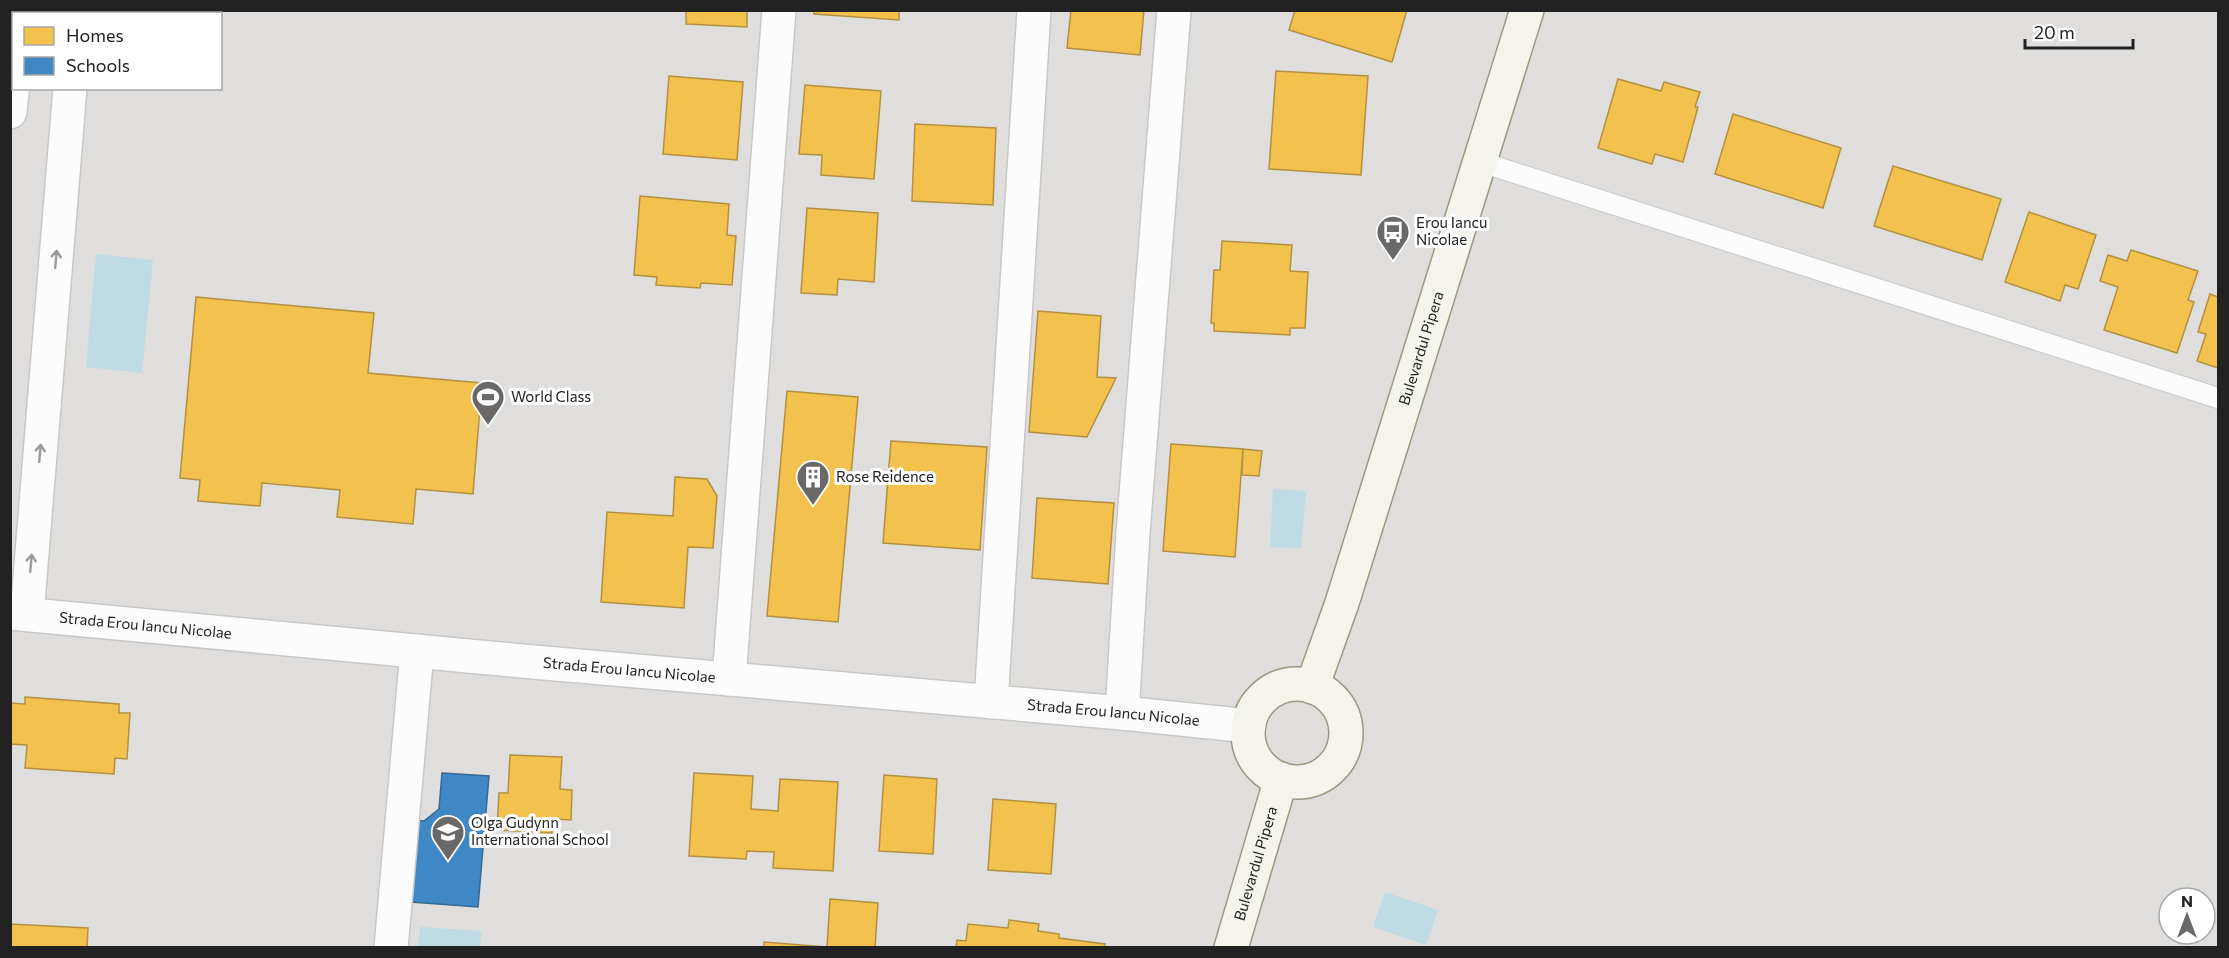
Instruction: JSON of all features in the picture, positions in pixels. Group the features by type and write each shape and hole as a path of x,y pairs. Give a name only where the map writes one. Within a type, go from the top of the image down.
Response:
{"main road":[{"name":"Bulevardul Pipera","path":"1312,687 1342,603 1527,10"},
{"path":"1291,685 1312,687 1331,698 1338,707 1346,728 1343,749 1332,768 1314,780 1303,782 1281,779 1271,774 1255,759 1249,738 1249,726 1256,707 1271,692 1291,685"},
{"name":"Bulevardul Pipera","path":"1231,948 1281,779"}],"street":[{"path":"729,680 778,10"},
{"path":"991,702 1034,10"},
{"path":"1122,712 1133,533 1174,10"},
{"path":"10,112 12,90"},
{"path":"19,614 70,90"},
{"name":"Strada Erou Iancu Nicolae","path":"19,614 729,680 1122,712 1249,726"},
{"path":"391,948 417,651"}],"lane":[{"path":"1481,162 2218,398"}],"shaded area":[{"path":"10,11 2218,11 2218,947 11,947"},
{"path":"367,50 634,75 592,559 541,555 555,372 419,362 426,299 306,288 319,149 358,153"}],"water":[{"path":"96,254 153,260 142,373 86,367"},
{"path":"1273,489 1306,491 1301,548 1270,547"},
{"path":"1385,892 1438,910 1426,945 1373,927"},
{"path":"420,927 482,931 480,947 418,947"}],"building: Homes":[{"path":"686,10 747,10 747,27 686,24"},
{"path":"814,10 899,10 899,20 814,14"},
{"path":"1071,10 1144,10 1140,55 1067,48"},
{"path":"1295,10 1407,10 1392,62 1289,30"},
{"path":"1276,71 1368,76 1361,175 1269,169"},
{"path":"669,76 743,82 737,160 663,154"},
{"path":"1618,79 1661,91 1664,82 1700,92 1683,162 1655,154 1652,164 1598,148"},
{"path":"805,85 881,91 874,179 821,175 822,155 799,154"},
{"path":"1733,114 1841,148 1823,208 1715,174"},
{"path":"915,124 996,128 993,205 912,201"},
{"path":"1893,166 2001,199 1982,260 1874,226"},
{"path":"640,196 729,204 727,235 736,236 732,285 701,283 700,288 656,285 657,277 634,275"},
{"path":"807,208 878,213 874,282 838,279 837,295 801,293"},
{"path":"2029,212 2096,235 2078,289 2065,285 2060,301 2005,282"},
{"path":"1222,241 1292,245 1290,271 1308,272 1305,328 1290,328 1290,335 1214,331 1214,323 1211,323 1214,270 1220,270"},
{"path":"2131,250 2198,271 2188,300 2194,302 2177,353 2104,330 2118,287 2100,281 2108,255 2127,261"},
{"path":"2210,294 2218,297 2218,368 2197,361 2206,334 2198,332"},
{"path":"196,297 374,313 368,373 482,383 473,494 416,489 413,524 337,517 340,490 262,483 260,506 198,501 200,480 180,478"},
{"path":"1038,311 1101,316 1097,377 1116,378 1087,437 1029,432"},
{"name":"Rose Reidence","path":"787,391 858,397 838,622 767,616"},
{"path":"891,441 987,447 980,550 883,543"},
{"path":"1171,444 1243,449 1235,557 1163,551"},
{"path":"1243,449 1262,451 1259,476 1242,475"},
{"path":"675,477 707,479 717,496 713,548 688,547 684,608 601,602 607,512 673,516"},
{"path":"1037,498 1114,503 1108,584 1032,578"},
{"path":"25,697 119,704 119,713 130,713 127,759 115,758 114,774 25,768 27,745 10,744 10,703 25,704"},
{"path":"510,755 562,757 560,789 572,790 571,820 553,819 552,833 497,830 499,793 508,793"},
{"path":"694,773 753,776 751,809 778,811 780,779 838,782 833,871 773,868 774,852 747,851 746,859 689,856"},
{"path":"884,775 937,779 933,854 879,851"},
{"path":"993,799 1056,804 1051,874 988,870"},
{"path":"830,899 878,903 875,948 764,948 764,942 827,947"},
{"path":"1009,920 1039,924 1038,931 1059,934 1059,938 1105,944 1104,948 956,948 957,940 966,941 968,924 1008,928"},
{"path":"10,924 88,928 87,948 10,948"}],"building: Schools":[{"name":"Olga Gudynn International School","path":"442,773 489,776 478,907 411,902 417,820 424,821 439,809"}],"place":[{"name":"Erou Iancu Nicolae","path":"1393,261"},
{"name":"World Class","path":"488,426"},
{"name":"Rose Reidence","path":"813,506"},
{"name":"Olga Gudynn International School","path":"448,861"}]}
